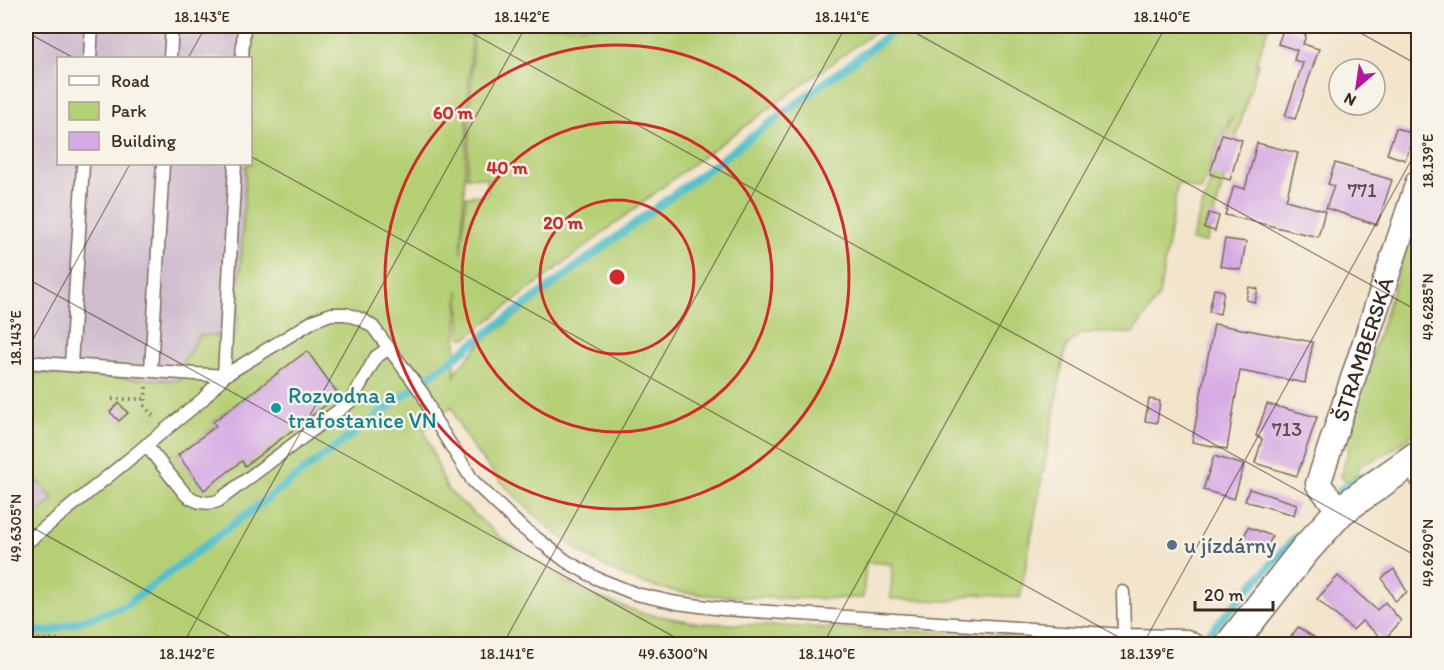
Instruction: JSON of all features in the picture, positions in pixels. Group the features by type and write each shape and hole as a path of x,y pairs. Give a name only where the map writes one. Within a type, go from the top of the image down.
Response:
{"street":[{"name":"ŠTRAMBERSKÁ","path":"1340,511 1318,484 1419,182"},
{"path":"1231,645 1305,550 1340,511 1415,467"}],"lane":[{"path":"90,57 92,26"},
{"path":"170,57 172,26"},
{"path":"242,57 244,26"},
{"path":"71,365 83,165"},
{"path":"149,375 163,165"},
{"path":"224,376 235,165"},
{"path":"26,543 202,400 224,376 294,331 315,320 336,313 352,315 368,323 423,394 435,420 473,481 519,525 580,569 636,594 677,603 723,609 1124,635 1187,636 1203,645"},
{"path":"146,445 192,500 206,504 219,501 351,401 376,357 389,348"},
{"path":"26,362 149,375 224,376"},
{"path":"1124,592 1124,635"}],"path":[{"path":"149,375 145,406 166,429"},
{"path":"112,399 146,399"},
{"path":"26,639 132,645"}],"shaded area":[{"path":"26,26 472,26 452,409 446,411 424,430 448,490 26,625"}],"green space":[{"path":"253,26 472,26 461,253 466,196 488,195 487,178 467,177 474,26 883,26 690,166 466,338 461,338 460,333 459,290 454,379 456,371 483,341 901,26 1269,26 1256,62 1258,63 1206,242 1191,241 1232,116 1222,133 1201,191 1178,183 1159,296 1134,333 1081,333 1066,347 1020,598 974,594 950,601 891,599 892,564 866,562 863,598 713,596 678,592 645,584 607,568 572,546 525,506 469,442 452,406 424,430 447,489 501,538 586,593 642,613 699,623 1019,635 1031,644 26,644 26,524 54,500 37,480 26,490 26,373 181,381 182,363 199,335 237,336 246,165 252,165","holes":["306,352 339,394 245,465 242,461 204,489 178,455 216,426 213,422"]},
{"path":"1418,211 1418,429 1391,450 1360,465 1357,475 1347,481 1341,477 1349,448 1344,443"}],"building":[{"path":"1284,27 1306,35 1303,44 1319,49 1295,119 1285,116 1303,63 1294,60 1297,50 1278,44"},
{"path":"1396,128 1414,134 1405,160 1387,154"},
{"path":"1222,134 1242,140 1230,180 1210,174"},
{"path":"1257,143 1298,153 1286,200 1325,211 1318,237 1225,215 1234,186 1245,189"},
{"path":"1335,163 1392,180 1377,225 1326,208 1334,186 1328,184"},
{"path":"1209,213 1219,216 1215,231 1204,228"},
{"path":"1225,239 1246,242 1241,270 1220,266"},
{"path":"1249,287 1258,289 1255,302 1246,300"},
{"path":"1214,289 1224,291 1220,314 1209,312"},
{"path":"1214,324 1313,342 1305,383 1240,371 1227,449 1192,442"},
{"name":"Rozvodna a trafostanice VN","path":"307,351 339,395 245,466 242,461 204,490 178,455 216,426 213,422"},
{"path":"1149,399 1160,401 1157,423 1145,421"},
{"path":"119,403 128,413 119,421 110,412"},
{"path":"1267,404 1317,417 1297,476 1255,463 1262,439 1256,436"},
{"path":"1214,456 1244,465 1234,499 1203,490"},
{"path":"1249,489 1297,504 1294,515 1245,501"},
{"path":"1248,527 1272,536 1267,549 1243,540"},
{"path":"1394,569 1407,592 1395,601 1382,578"},
{"path":"1338,576 1377,610 1385,602 1401,621 1384,640 1362,621 1353,630 1317,599"},
{"path":"1298,627 1324,644 1286,644"}],"waterway":[{"path":"26,631 50,631 125,606 455,357 901,26"},
{"path":"1333,498 1342,488 1370,473"},
{"path":"1199,644 1298,535"}],"place":[{"name":"Rozvodna a trafostanice VN","path":"276,408"},
{"name":"u jízdárny","path":"1172,545"}]}
